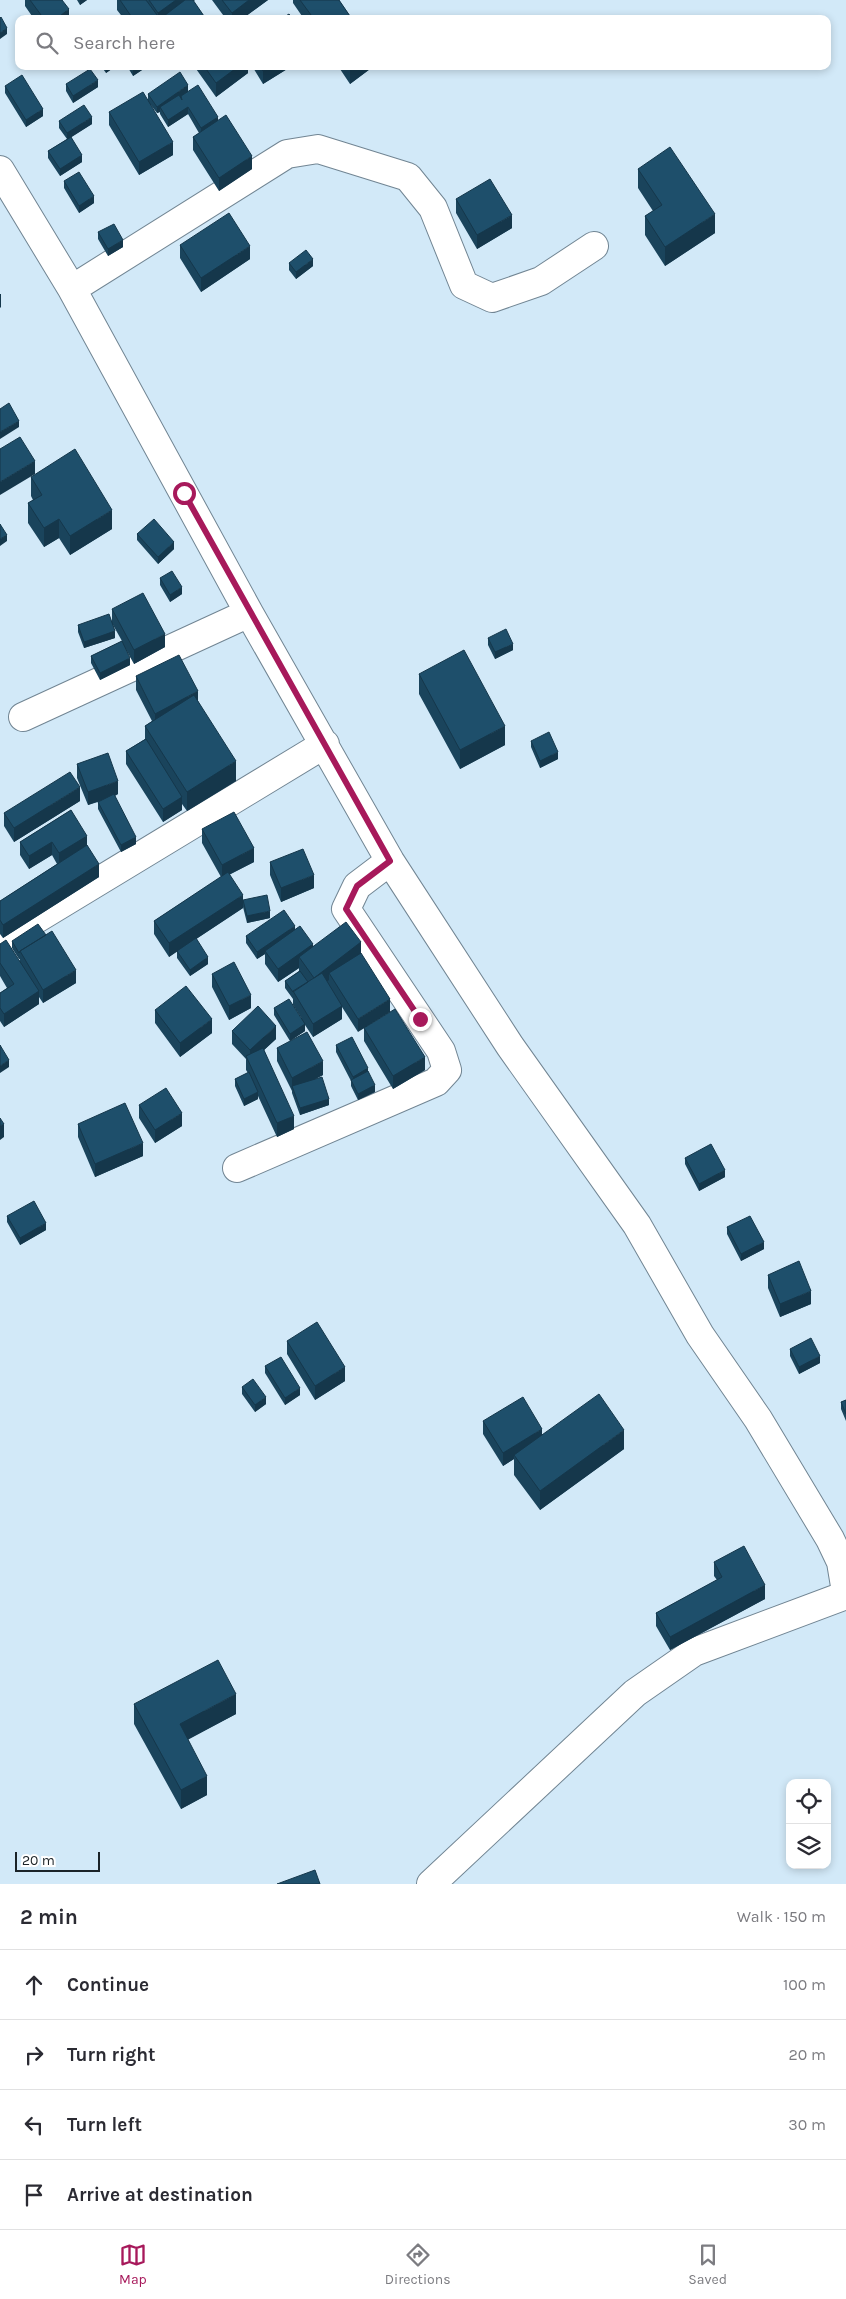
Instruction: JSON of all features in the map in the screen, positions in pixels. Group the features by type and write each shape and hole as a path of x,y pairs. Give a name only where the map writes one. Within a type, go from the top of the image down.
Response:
{"street":[{"path":"72,289 286,154 318,150 408,177 433,208 464,285 492,298 541,281 594,246"},
{"path":"0,170 8,201 72,289 249,612 390,861 510,1046 637,1225 700,1334 838,1535 846,1594 694,1652 635,1693 431,1884"},
{"path":"23,717 249,612"},
{"path":"0,941 324,744"},
{"path":"237,1168 436,1082 447,1070 441,1051 346,909 357,886 390,861"}],"building":[{"path":"30,0 62,0 69,9 61,15 41,15"},
{"path":"120,0 146,0 157,15 130,15"},
{"path":"149,0 176,0 158,13"},
{"path":"185,0 193,0 203,15 165,15"},
{"path":"222,0 249,0 232,13"},
{"path":"300,0 339,0 349,15 311,15"},
{"path":"0,18 7,28 0,33"},
{"path":"88,70 91,70 98,80 73,96 66,84"},
{"path":"207,70 234,70 216,83"},
{"path":"180,72 188,85 157,107 148,94"},
{"path":"22,75 43,109 26,120 5,86"},
{"path":"198,85 218,117 201,128 188,107 168,120 160,107 179,95 182,100 181,96"},
{"path":"143,92 173,142 139,162 109,112"},
{"path":"84,105 92,117 67,133 59,121"},
{"path":"226,115 252,156 219,178 193,137"},
{"path":"71,137 82,155 60,169 48,151"},
{"path":"670,147 715,214 665,247 645,216 662,205 638,169"},
{"path":"79,172 94,196 79,206 64,181"},
{"path":"490,179 512,215 477,235 456,199"},
{"path":"229,213 250,246 201,278 180,245"},
{"path":"114,224 123,240 108,249 98,232"},
{"path":"306,250 313,259 296,272 289,263"},
{"path":"9,403 19,421 0,432 0,409"},
{"path":"20,437 35,461 0,482 0,449"},
{"path":"75,449 112,510 70,536 59,519 44,528 28,503 42,495 31,477"},
{"path":"154,519 174,542 158,557 137,534"},
{"path":"0,524 7,535 0,539"},
{"path":"172,571 182,587 170,595 160,578"},
{"path":"143,593 165,634 134,650 112,609"},
{"path":"109,614 115,631 84,642 78,625"},
{"path":"506,629 513,644 495,652 488,638"},
{"path":"122,641 130,658 100,673 91,656"},
{"path":"464,650 505,726 460,750 419,674"},
{"path":"179,655 198,691 155,714 136,676"},
{"path":"194,695 236,761 187,792 145,726"},
{"path":"549,732 558,752 540,761 531,741"},
{"path":"146,739 182,797 163,809 126,751"},
{"path":"108,753 118,781 88,792 77,764"},
{"path":"70,772 80,787 14,828 4,813"},
{"path":"114,794 136,837 121,845 98,802"},
{"path":"71,810 87,836 59,853 52,842 29,856 20,842"},
{"path":"234,812 254,848 222,865 202,829"},
{"path":"87,845 99,864 3,925 0,920 0,901"},
{"path":"303,849 314,875 281,888 270,862"},
{"path":"228,872 243,895 169,943 154,921"},
{"path":"267,895 270,911 247,916 243,900"},
{"path":"284,910 295,926 257,952 246,936"},
{"path":"346,922 361,942 314,978 299,957"},
{"path":"38,924 46,935 19,953 12,941"},
{"path":"300,926 313,944 278,969 265,951"},
{"path":"52,931 76,970 43,990 20,951"},
{"path":"196,938 208,957 190,970 177,951"},
{"path":"6,940 39,991 4,1014 0,1008 0,993 14,984 0,963 0,944"},
{"path":"361,953 390,999 358,1019 329,973"},
{"path":"234,962 251,995 229,1006 212,974"},
{"path":"300,971 308,982 293,992 285,981"},
{"path":"322,973 342,1006 313,1024 293,991"},
{"path":"186,986 212,1019 180,1043 155,1010"},
{"path":"289,999 305,1024 290,1034 274,1008"},
{"path":"258,1006 276,1026 250,1050 232,1031"},
{"path":"395,1009 425,1057 393,1076 364,1028"},
{"path":"307,1032 323,1061 292,1078 277,1048"},
{"path":"352,1037 368,1068 353,1077 336,1045"},
{"path":"0,1045 9,1060 0,1066"},
{"path":"263,1048 294,1116 277,1123 246,1056"},
{"path":"368,1071 375,1085 358,1094 351,1080"},
{"path":"249,1072 258,1092 244,1099 235,1079"},
{"path":"322,1077 329,1099 300,1108 292,1086"},
{"path":"166,1088 182,1113 155,1130 139,1105"},
{"path":"125,1103 143,1143 95,1164 78,1124"},
{"path":"0,1118 4,1124 0,1126"},
{"path":"711,1144 725,1170 699,1184 685,1158"},
{"path":"34,1201 46,1223 20,1238 7,1216"},
{"path":"750,1216 764,1242 741,1254 727,1227"},
{"path":"799,1261 811,1291 780,1304 768,1275"},
{"path":"317,1322 345,1367 315,1386 287,1341"},
{"path":"811,1338 820,1356 799,1367 790,1349"},
{"path":"281,1357 300,1388 285,1398 265,1366"},
{"path":"253,1379 266,1397 255,1405 242,1387"},
{"path":"599,1394 624,1430 540,1491 514,1455"},
{"path":"523,1397 542,1429 503,1453 483,1421"},
{"path":"846,1400 846,1414 841,1402"},
{"path":"744,1546 765,1585 670,1637 656,1613 722,1577 714,1562"},
{"path":"218,1660 236,1694 180,1724 207,1776 181,1790 134,1704"},
{"path":"315,1870 320,1884 277,1884"}],"route":[{"path":"184,493 390,861 357,886 346,909 420,1019"}]}
